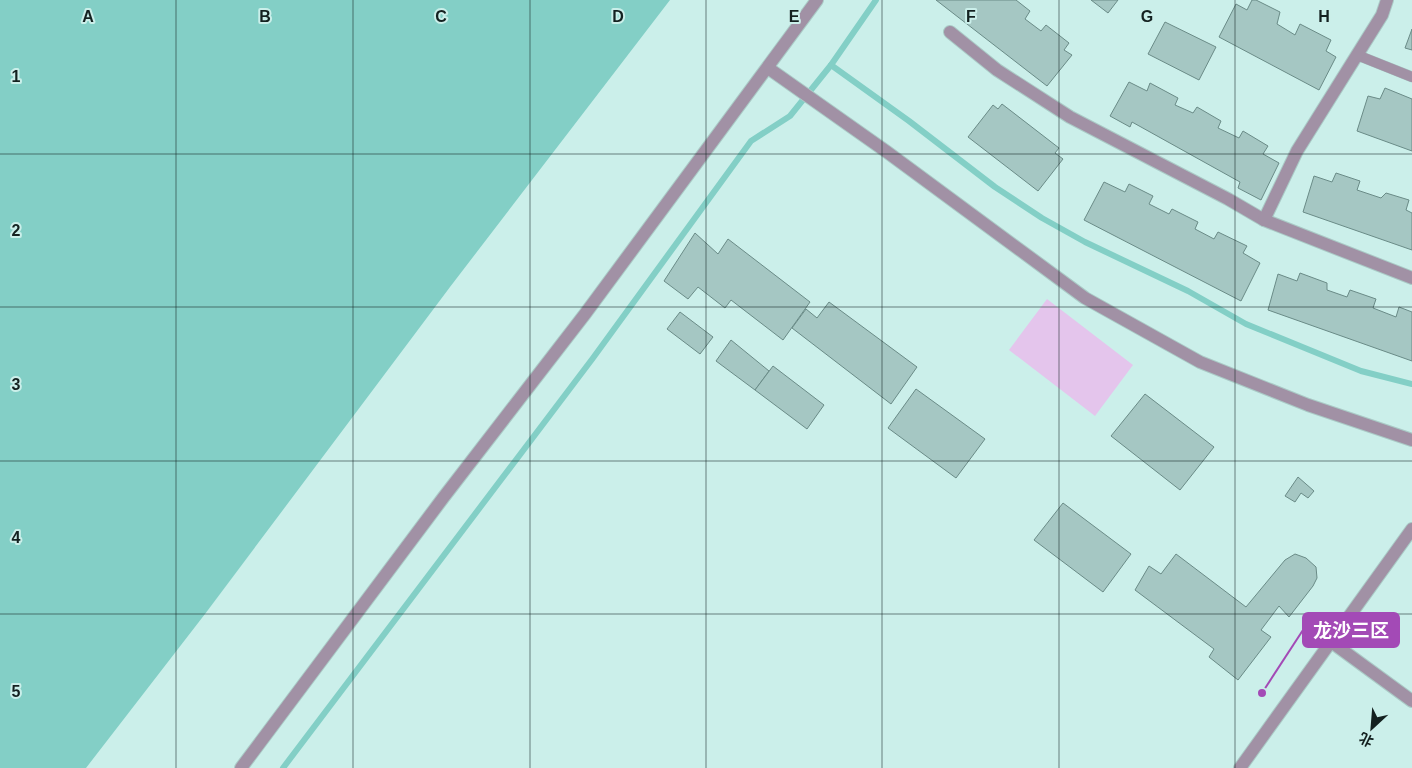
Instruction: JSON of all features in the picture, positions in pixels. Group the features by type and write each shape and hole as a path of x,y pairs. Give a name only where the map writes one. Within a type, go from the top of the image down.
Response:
{"street":[{"path":"240,768 443,498 585,314 817,0"},
{"path":"1264,220 1297,151 1382,15 1387,0"},
{"path":"950,32 997,70 1070,117 1228,199 1264,220 1412,278"},
{"path":"768,68 887,152 1085,298 1200,362 1308,405 1412,440"},
{"path":"1240,768 1412,529"},
{"path":"1330,641 1412,701"}],"lane":[{"path":"1357,55 1412,77"}],"shaded area":[{"path":"1047,299 1133,365 1095,416 1009,350"}],"water":[{"path":"0,0 670,0 450,287 205,614 86,768 0,768"}],"building":[{"path":"936,0 1016,0 1030,11 1025,19 1041,31 1046,25 1069,43 1064,50 1072,55 1047,86"},
{"path":"1091,0 1118,0 1108,13"},
{"path":"1252,0 1256,0 1280,12 1277,24 1295,35 1300,24 1331,40 1326,51 1336,57 1319,90 1219,37 1236,4 1247,10"},
{"path":"1165,22 1216,47 1199,80 1148,54"},
{"path":"1412,29 1412,50 1405,48"},
{"path":"1129,82 1147,91 1150,83 1178,98 1175,105 1193,113 1197,107 1221,121 1218,128 1239,138 1243,131 1268,146 1263,154 1279,163 1261,200 1238,188 1240,182 1132,122 1130,127 1110,116"},
{"path":"1385,88 1412,99 1412,151 1357,131 1368,96 1380,99"},
{"path":"1002,104 1059,148 1055,153 1063,159 1038,191 968,137 993,105 998,109"},
{"path":"1336,173 1360,181 1357,190 1381,198 1386,193 1409,200 1406,210 1412,213 1412,250 1303,212 1314,176 1332,182"},
{"path":"1104,182 1125,192 1129,184 1153,196 1149,204 1169,214 1172,209 1198,222 1195,229 1214,239 1218,232 1247,246 1243,253 1260,263 1241,301 1084,220"},
{"path":"695,233 718,254 728,239 810,302 783,340 731,300 725,308 698,287 688,299 664,281"},
{"path":"1300,273 1327,283 1327,290 1347,297 1350,290 1376,299 1373,308 1396,317 1399,307 1412,312 1412,361 1268,310 1278,274 1297,281"},
{"path":"829,302 917,367 891,404 792,328 806,309 817,318"},
{"path":"680,312 713,337 700,354 667,329"},
{"path":"731,340 769,371 755,390 716,361"},
{"path":"773,366 824,405 807,429 755,390"},
{"path":"916,389 985,439 956,478 888,428"},
{"path":"1145,394 1214,447 1180,490 1111,436"},
{"path":"1298,477 1314,491 1308,498 1301,493 1295,502 1285,496"},
{"path":"1063,503 1131,554 1103,592 1034,540"},
{"path":"1176,554 1246,607 1285,560 1295,554 1306,558 1316,567 1317,578 1289,617 1279,606 1261,630 1271,637 1238,680 1209,657 1214,649 1135,590 1149,566 1161,574"}],"waterway":[{"path":"283,768 593,358 751,141 790,116 831,65 876,0"},
{"path":"831,65 909,121 995,187 1042,218 1085,242 1188,291 1246,324 1361,371 1412,384"}],"place":[{"name":"龙沙三区","path":"1262,693"}]}
